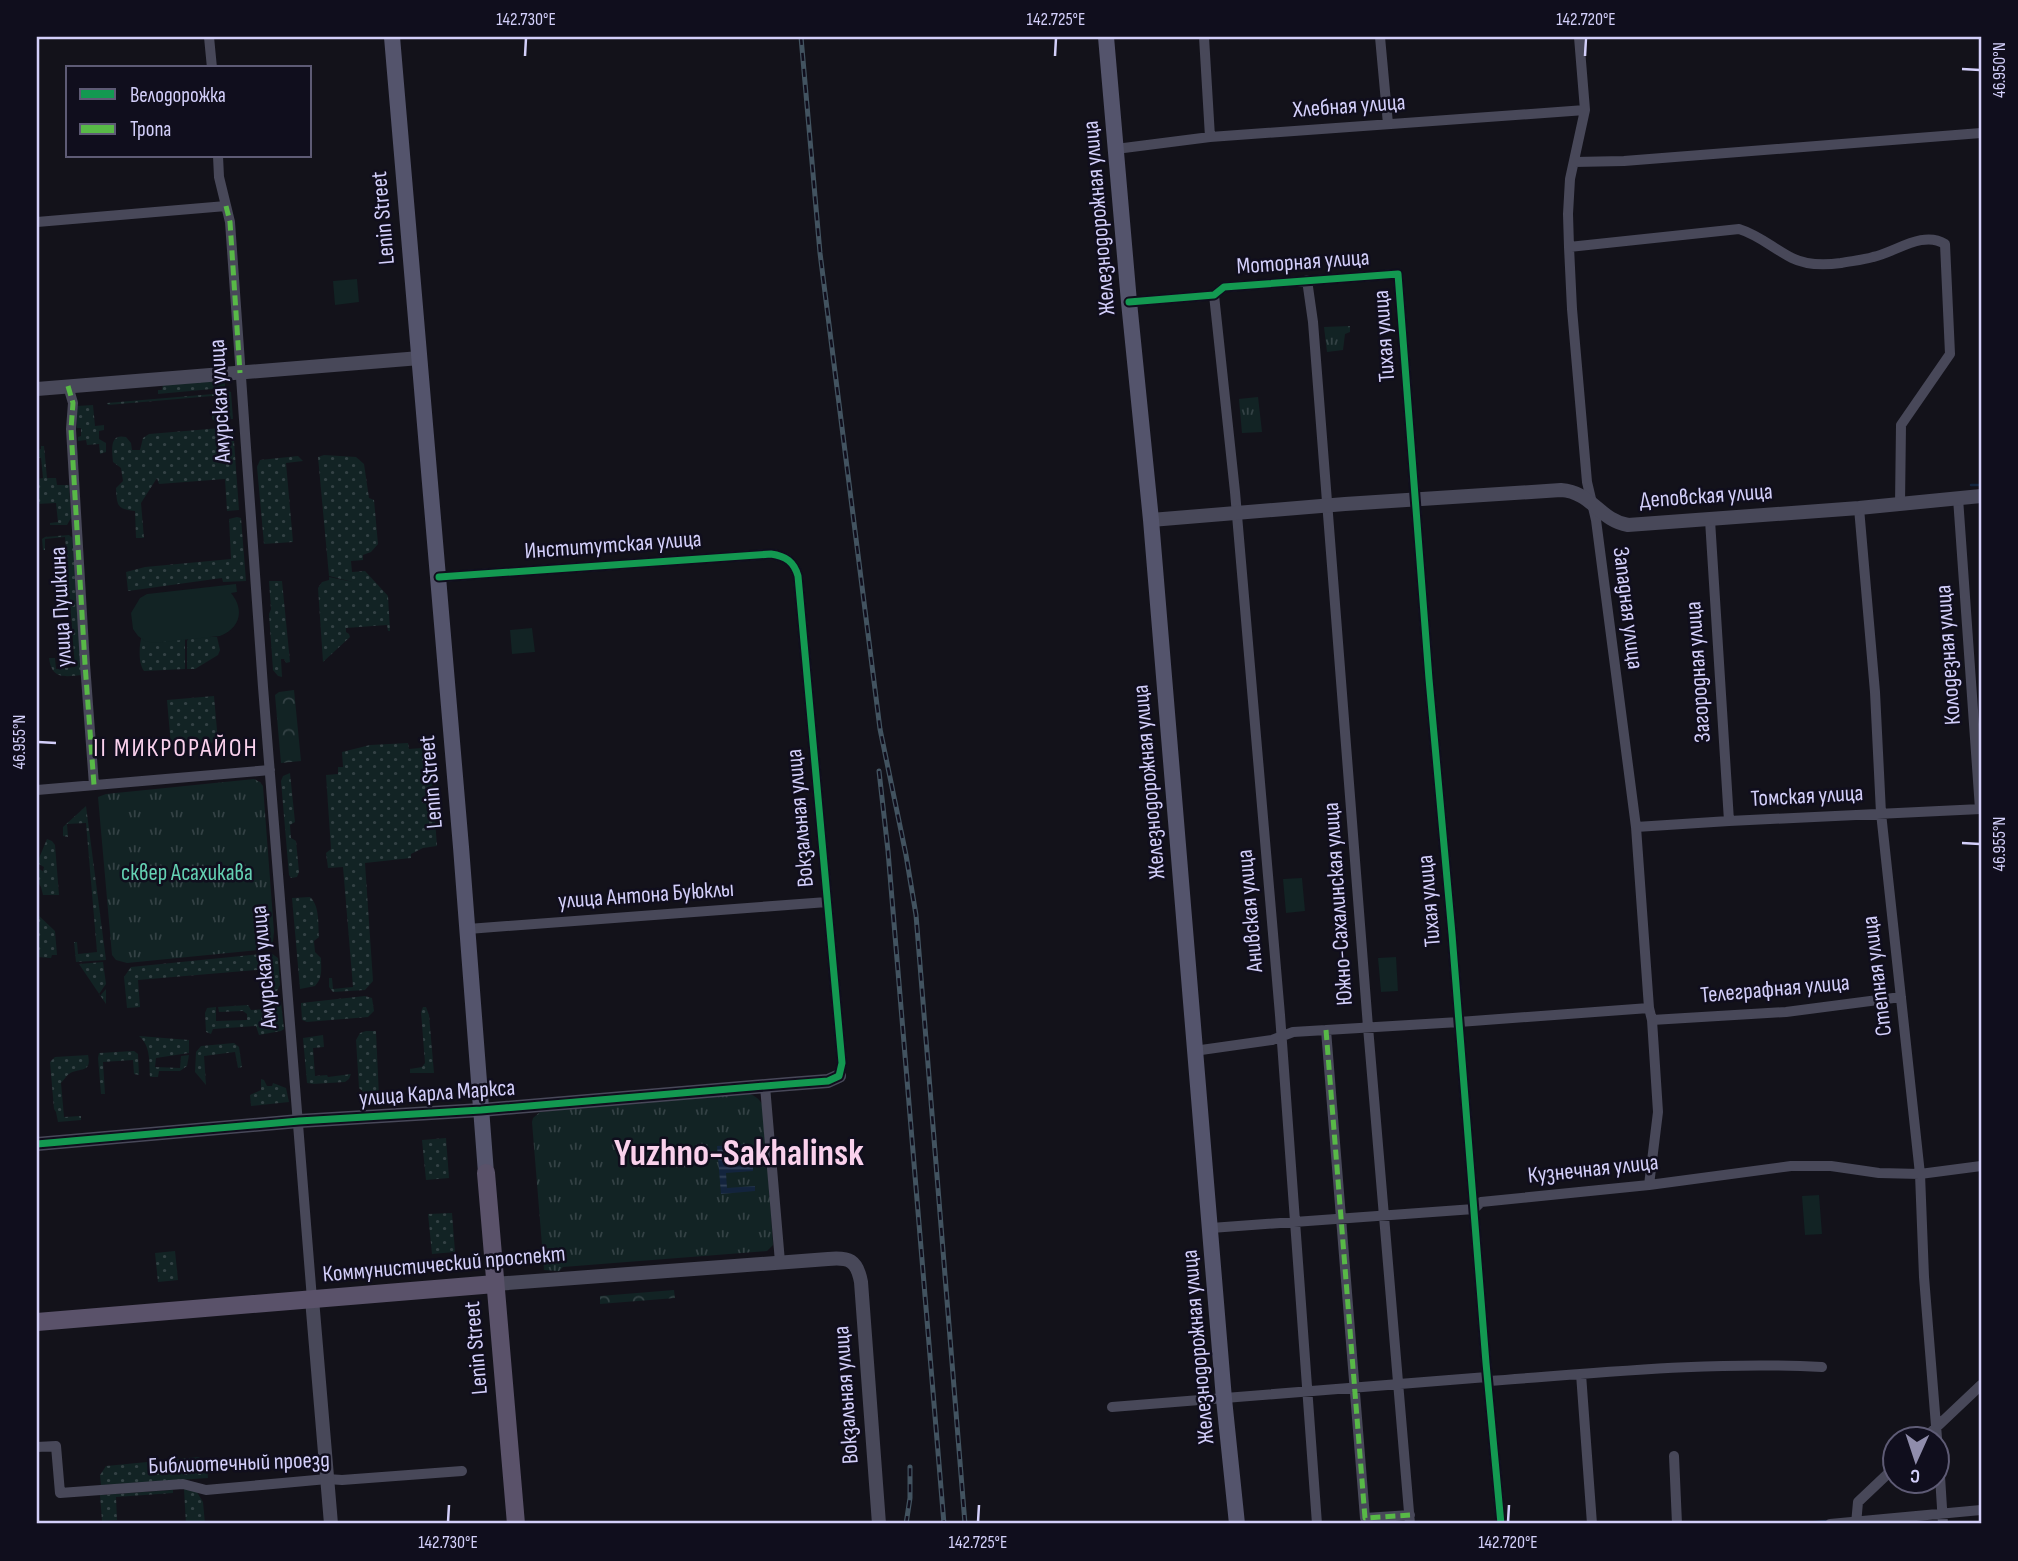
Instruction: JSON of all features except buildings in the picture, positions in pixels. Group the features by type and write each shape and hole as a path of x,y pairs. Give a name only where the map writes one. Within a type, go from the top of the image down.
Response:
{"main road":[{"name":"Lenin Street","path":"392,37 516,1524"},
{"name":"Железнодорожная улица","path":"1106,37 1237,1524"},
{"name":"Коммунистический проспект","path":"37,1322 495,1284"}],"street":[{"path":"209,37 212,66"},
{"path":"1204,37 1210,137"},
{"path":"1380,37 1388,124"},
{"name":"Западная улица","path":"1579,37 1586,110 1570,180 1568,214 1572,309 1587,476 1596,520 1636,827 1658,1112 1649,1185"},
{"name":"Хлебная улица","path":"1116,149 1210,137 1586,110"},
{"path":"1574,162 1624,161 1981,133"},
{"name":"Амурская улица","path":"218,158 219,177 230,222 270,770 331,1524"},
{"path":"37,222 226,206"},
{"path":"1569,247 1740,229 1794,260 1838,263 1874,257 1924,239 1938,239 1945,244 1950,354 1901,425 1900,504"},
{"name":"Моторная улица","path":"1129,302 1214,295 1224,288 1398,274"},
{"name":"Тихая улица","path":"1398,274 1501,1524"},
{"name":"Южно-Сахалинская улица","path":"1307,280 1313,321 1368,1027 1410,1520"},
{"name":"Анивская улица","path":"1214,295 1237,513 1282,1035 1317,1524"},
{"path":"37,389 420,358"},
{"name":"улица Пушкина","path":"68,386 72,403 71,429 94,785"},
{"name":"Деповская улица","path":"1150,520 1326,505 1561,490 1580,494 1608,518 1628,525 1981,496"},
{"name":"Колодезная улица","path":"1958,498 1980,809"},
{"name":"Степная улица","path":"1859,508 1875,692 1881,813 1920,1174 1924,1277 1936,1424"},
{"name":"Загородная улица","path":"1710,520 1729,821"},
{"name":"Институтская улица","path":"439,577 771,554 789,559"},
{"name":"Вокзальная улица","path":"789,559 798,576 842,1063 839,1076"},
{"path":"37,790 270,770"},
{"name":"Томская улица","path":"1636,827 1980,809"},
{"name":"улица Антона Буюклы","path":"468,929 827,902"},
{"name":"Телеграфная улица","path":"1194,1051 1272,1040 1293,1032 1651,1014 1786,1012 1901,997"},
{"path":"1326,1030 1365,1518 1410,1520"},
{"name":"улица Карла Маркса","path":"37,1144 299,1121 481,1110 828,1081 839,1076"},
{"path":"765,1086 780,1262"},
{"name":"Кузнечная улица","path":"1211,1228 1474,1209 1481,1202 1649,1185 1791,1166 1831,1166 1879,1173 1920,1174 1981,1166"},
{"name":"Коммунистический проспект","path":"495,1284 841,1258 854,1264"},
{"name":"Вокзальная улица","path":"854,1264 861,1282 879,1524"},
{"path":"1112,1407 1398,1383 1689,1367 1822,1367"},
{"path":"1581,1374 1592,1524"},
{"path":"1945,1424 1981,1385"},
{"name":"Библиотечный проезд","path":"37,1447 56,1446 60,1493 183,1484 206,1490 462,1471"},
{"path":"1674,1456 1677,1524"},
{"path":"1856,1523 1858,1502 1882,1479"},
{"path":"1941,1494 1943,1519"},
{"path":"1830,1524 1943,1519 1981,1510"}],"green space":[{"path":"357,279 359,302 335,305 333,281"},
{"path":"1350,326 1350,332 1345,334 1343,350 1327,352 1324,327"},
{"path":"225,381 223,388 158,394 163,384"},
{"path":"231,392 233,419 215,421 212,415 225,414 224,395 107,403 225,393"},
{"path":"1258,397 1262,432 1242,433 1239,399"},
{"path":"93,405 95,426 104,425 104,430 99,431 99,439 106,443 106,452 100,454 99,444 87,445 86,440 78,441 81,428 77,428 77,406"},
{"path":"233,427 239,510 227,511 225,479 159,484 157,478 141,503 144,538 136,538 135,511 121,508 117,499 116,488 123,481 121,468 113,462 114,440 121,436 126,437 132,450 140,450 143,438 149,434"},
{"path":"41,446 44,446 47,478 56,478 57,485 69,485 71,518 67,525 50,525 58,522 56,503 37,504 37,479 43,478 41,458 37,458 37,450 41,449"},
{"path":"298,456 303,461 286,463 293,542 264,544 257,467 260,460"},
{"path":"318,457 356,457 364,464 369,498 374,500 378,544 371,552 363,555 363,560 351,561 352,572 365,571 388,596 390,631 387,625 346,628 350,637 323,662 318,588 322,582 329,580 329,577 353,582 329,576"},
{"path":"241,518 246,581 223,582 222,578 128,591 126,572 145,567 231,559 229,519"},
{"path":"69,535 73,538 84,675 61,676 53,670 49,658 55,658 56,669 75,667 65,537 45,539 45,550 42,539"},
{"path":"269,581 282,581 290,662 286,663 281,659 282,677 273,670"},
{"path":"236,584 237,592 231,593 238,606 238,618 227,633 153,643 145,641 133,629 131,613 140,598 147,594"},
{"path":"532,628 535,652 512,654 510,630"},
{"path":"142,635 185,637 185,669 144,671 140,654"},
{"path":"217,637 220,650 218,655 195,669 187,669 189,638"},
{"path":"294,690 301,761 281,763 275,695"},
{"path":"214,696 218,742 171,746 167,700"},
{"path":"408,743 409,749 422,748 424,767 431,767 437,846 423,848 411,854 411,858 365,863 373,981 365,990 333,992 329,987 329,978 332,978 333,989 353,987 343,867 328,868 326,853 331,849 326,775 338,774 338,767 343,767 342,752 370,745"},
{"path":"290,773 295,822 290,825 291,838 296,841 299,872 297,877 291,878 281,781 283,776"},
{"name":"сквер Асахикава","path":"254,779 263,786 274,932 269,949 127,963 116,960 112,955 98,797"},
{"path":"86,806 106,960 76,962 74,942 77,942 78,954 97,952 86,823 67,824 68,837 63,836 63,827"},
{"path":"47,839 55,845 59,895 43,895 37,881 37,868 43,871 44,867 37,863"},
{"path":"1302,878 1305,911 1286,913 1283,879"},
{"path":"310,897 318,916 319,937 314,941 315,952 321,958 321,973 315,986 300,989 292,898"},
{"path":"37,914 55,931 57,955 52,955 51,958 37,957"},
{"path":"271,953 278,958 280,985 277,991 271,992 268,969 138,980 140,1007 127,1008 124,977 131,967"},
{"path":"1396,957 1398,991 1381,992 1378,958"},
{"path":"103,962 106,984 99,994 79,964"},
{"path":"106,989 106,1004 100,996"},
{"path":"365,996 372,998 374,1011 368,1017 307,1022 302,1020 301,1003"},
{"path":"281,1002 284,1029 281,1031 259,1035 256,1026 213,1029 211,1034 206,1032 207,1008 216,1007 216,1021 247,1020 247,1014 243,1011 219,1012 218,1007 248,1005 251,1010 268,1009 270,1003"},
{"path":"423,1007 426,1007 429,1015 434,1073 410,1073 410,1069 422,1067 425,1063 421,1012"},
{"path":"376,1031 379,1097 370,1098 359,1088 356,1040 360,1033"},
{"path":"323,1035 324,1047 313,1048 315,1076 351,1074 345,1082 307,1083 303,1038"},
{"path":"139,1036 189,1040 189,1053 156,1058 155,1067 180,1068 181,1056 189,1055 187,1066 180,1071 159,1071 158,1077 150,1077 147,1049"},
{"path":"234,1043 239,1047 242,1067 238,1068 235,1052 204,1056 206,1085 195,1072 196,1052 201,1046"},
{"path":"134,1051 138,1054 139,1075 134,1074 133,1060 103,1062 105,1094 101,1094 99,1053"},
{"path":"88,1055 87,1068 69,1074 61,1083 64,1117 81,1116 81,1120 58,1122 54,1109 50,1062 55,1057"},
{"path":"261,1079 267,1086 272,1086 273,1083 286,1088 289,1102 251,1106 250,1095 261,1090"},
{"path":"747,1093 757,1098 764,1108 773,1245 767,1251 563,1267 559,1271 544,1270 533,1118 540,1112"},
{"path":"446,1138 449,1178 426,1180 422,1140"},
{"path":"1819,1195 1822,1234 1805,1235 1802,1196"},
{"path":"452,1213 455,1252 432,1254 428,1214"},
{"path":"175,1251 178,1280 158,1282 155,1253"},
{"path":"422,1262 423,1269 327,1276 327,1270"},
{"path":"674,1290 675,1298 600,1304 600,1296"},
{"path":"199,1457 207,1464 208,1478 101,1485 100,1475 106,1466"},
{"path":"184,1489 195,1489 203,1502 205,1524 186,1524"},
{"path":"173,1490 173,1493 116,1497 117,1520 102,1521 100,1495"}],"water":[{"path":"751,1144 752,1148 724,1151 725,1166 753,1165 753,1171 726,1173 727,1188 755,1186 755,1191 721,1194 717,1146"}],"waterway":[{"path":"1971,485 1981,485"},
{"path":"1795,1524 1826,1521"}],"railway":[{"path":"801,37 820,253 880,729 916,915 965,1524"},
{"path":"879,771 944,1524"},
{"path":"906,1524 910,1498 910,1467"}],"marked path":[{"path":"226,206 230,222 240,373"},
{"path":"68,386 73,403 71,429 94,785"},
{"path":"1326,1030 1365,1518 1410,1515"}],"cycle path":[{"path":"1129,302 1214,295 1224,287 1398,274 1429,679 1501,1524"},
{"path":"37,1144 299,1121 481,1110 828,1081 839,1076 842,1063 798,576 792,563 781,556 771,554 439,577"}],"district":[{"name":"II МИКРОРАЙОН","path":"176,748"},
{"name":"Yuzhno-Sakhalinsk","path":"739,1154"}]}
